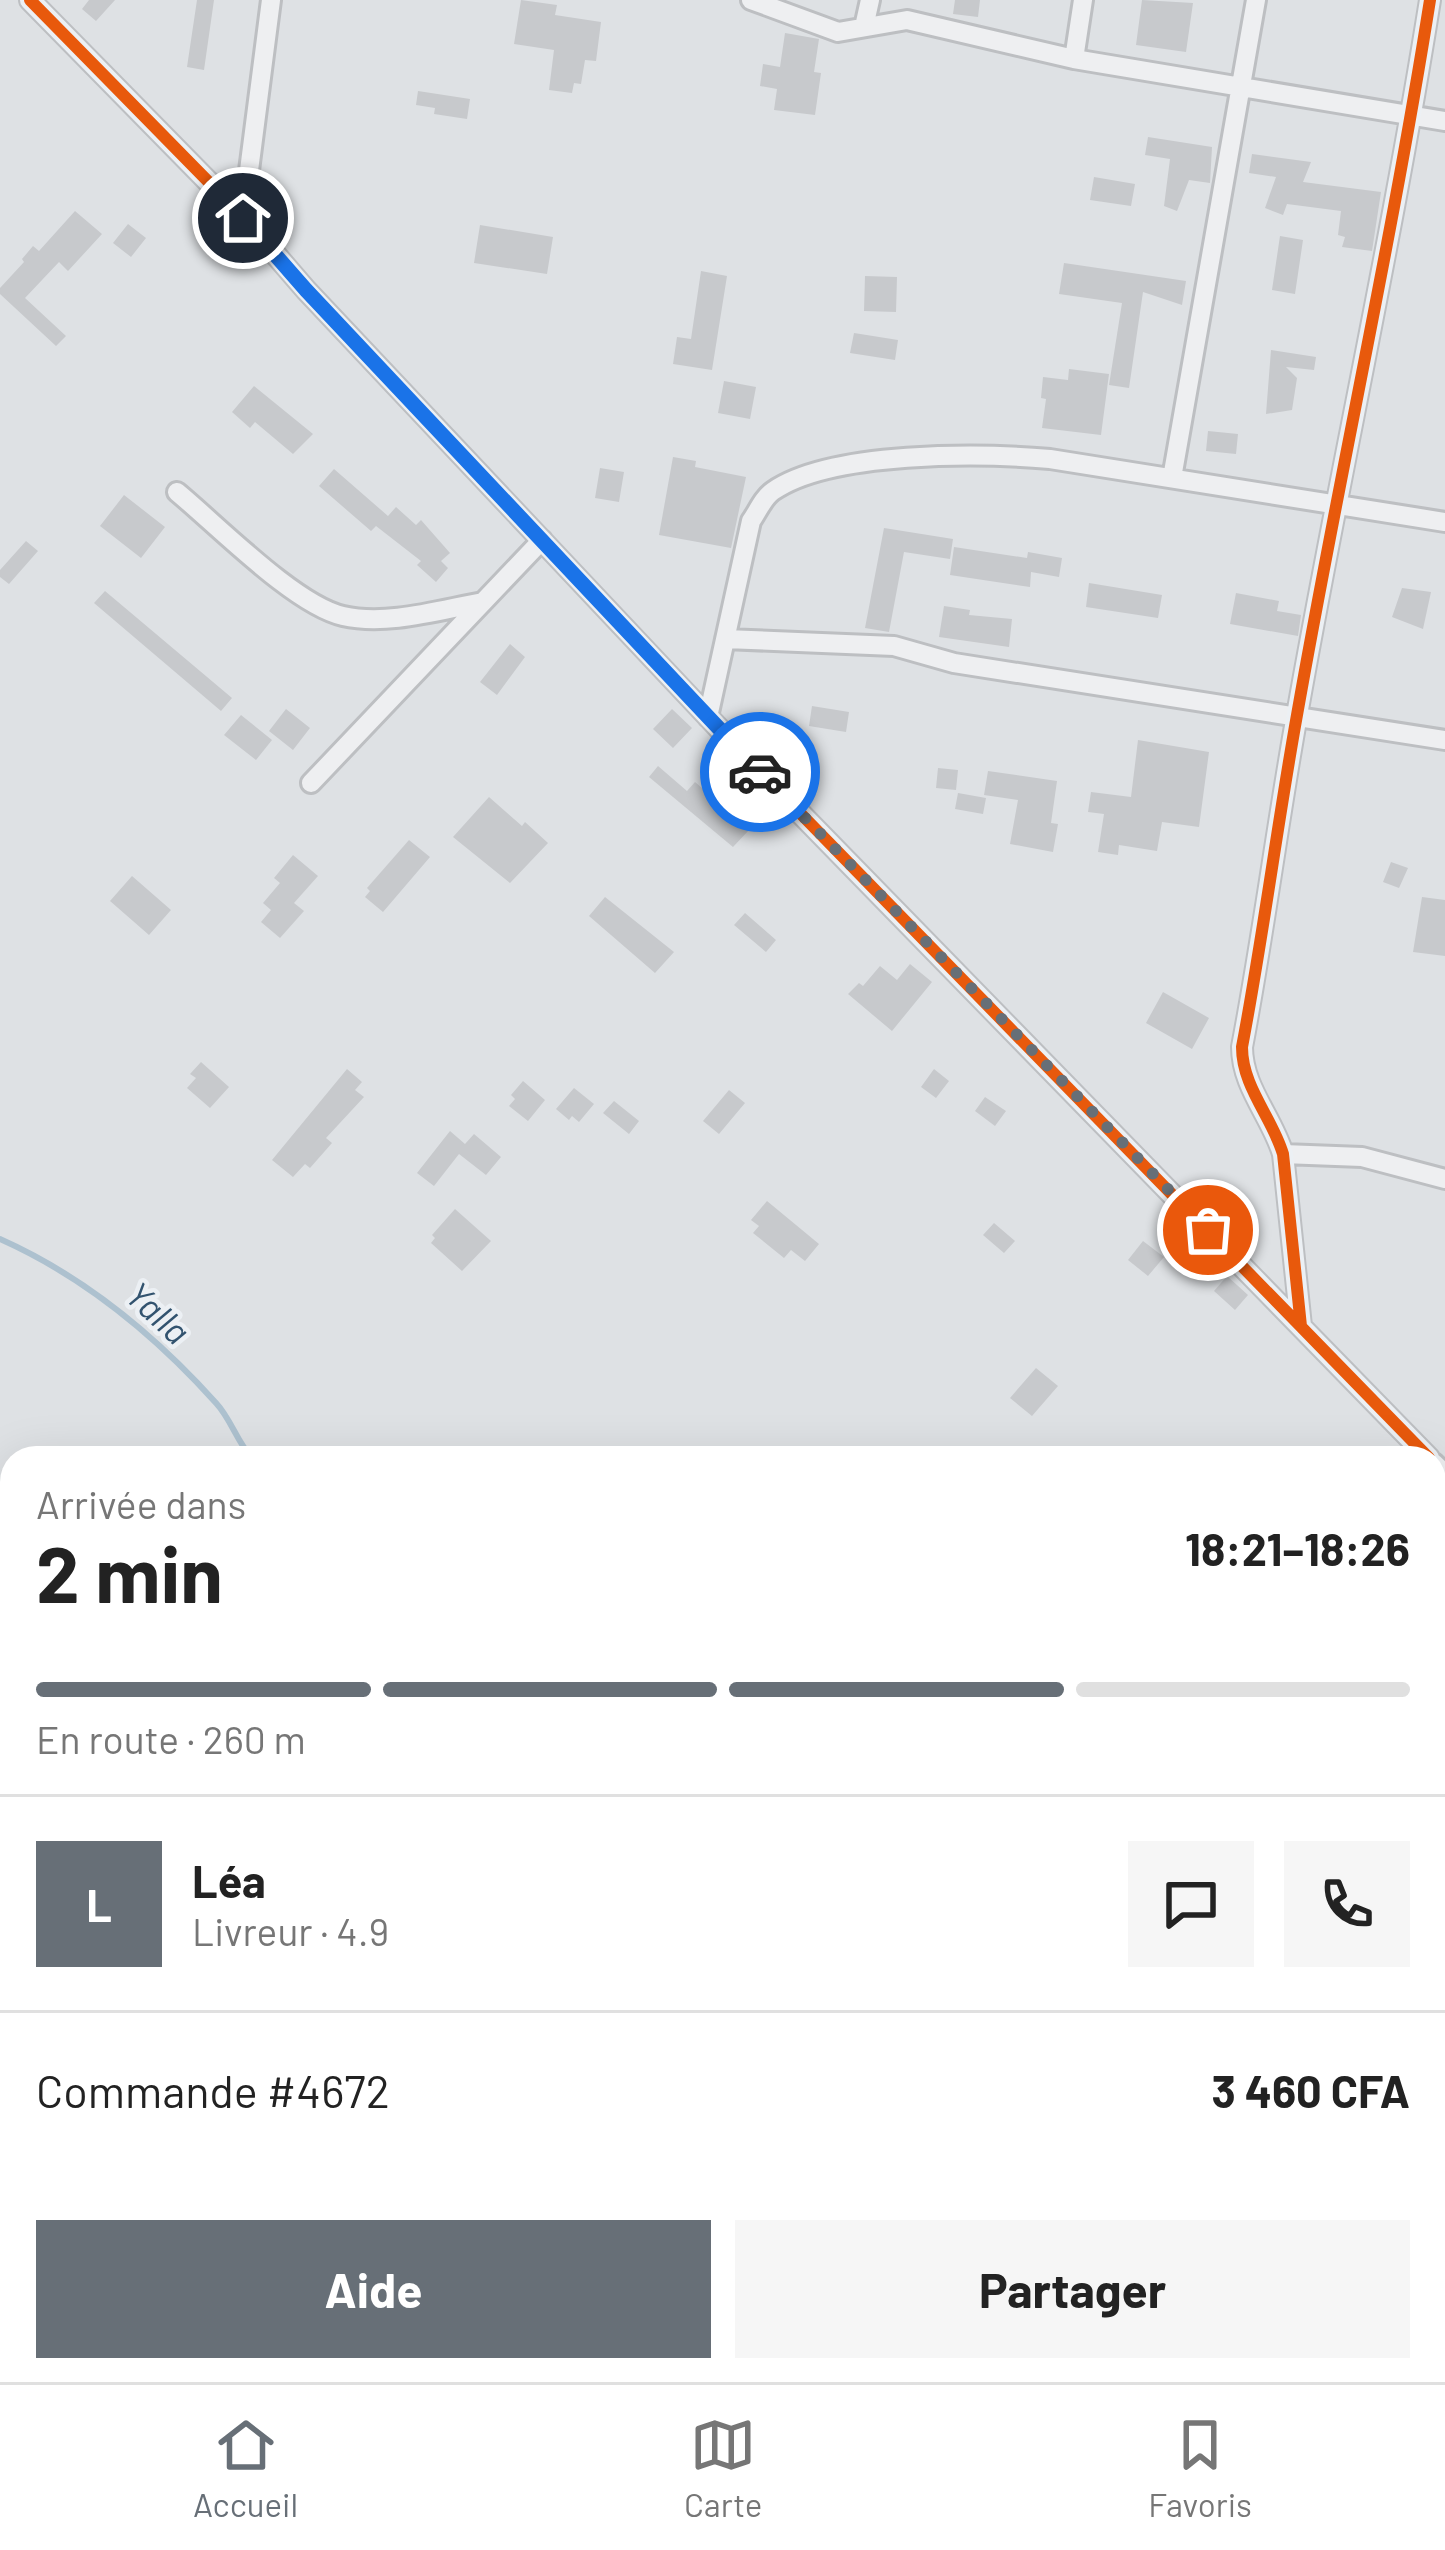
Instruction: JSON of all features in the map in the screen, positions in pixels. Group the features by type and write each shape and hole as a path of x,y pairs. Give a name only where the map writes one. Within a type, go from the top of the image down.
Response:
{"street":[{"path":"30,0 243,218 709,717 1417,1446"},
{"path":"243,218 271,0"},
{"path":"751,0 838,32 907,20 1075,59 1445,121"},
{"path":"864,27 870,0"},
{"path":"1075,59 1084,0"},
{"path":"1172,478 1256,0"},
{"path":"1301,1326 1283,1154 1275,1129 1248,1082 1242,1047 1296,717 1412,116 1430,0"},
{"path":"709,717 751,521 768,494 795,479 832,469 989,454 1050,459 1445,522"},
{"path":"177,493 315,608 376,619 483,602"},
{"path":"311,783 542,540"},
{"path":"725,639 894,646 954,663 1445,740"},
{"path":"1283,1154 1362,1157 1445,1179"}],"building":[{"path":"89,0 115,0 96,21 82,9"},
{"path":"197,0 214,0 204,70 187,67"},
{"path":"521,0 557,5 555,15 601,22 596,61 585,60 581,84 574,83 572,93 549,90 554,50 514,44"},
{"path":"955,0 980,0 978,17 953,14"},
{"path":"1142,0 1193,3 1186,52 1136,45"},
{"path":"785,33 819,39 814,72 821,73 815,115 774,110 777,89 760,86 763,64 780,67"},
{"path":"418,91 470,99 467,119 434,114 435,108 416,105"},
{"path":"1148,137 1212,147 1210,183 1189,180 1177,211 1164,206 1170,159 1145,155"},
{"path":"1252,154 1311,162 1303,182 1381,192 1372,251 1342,247 1345,237 1338,235 1341,211 1287,204 1283,215 1265,208 1276,177 1249,173"},
{"path":"1094,177 1135,184 1131,206 1090,200"},
{"path":"75,211 102,234 68,271 59,262 25,298 66,336 56,346 0,294 0,288 33,246 39,251"},
{"path":"128,224 146,238 131,257 113,243"},
{"path":"480,225 553,237 547,274 474,263"},
{"path":"1280,236 1303,240 1295,294 1272,290"},
{"path":"1064,263 1186,281 1182,305 1143,292 1129,388 1109,385 1122,303 1059,294"},
{"path":"701,271 727,276 712,370 673,364 677,337 691,339"},
{"path":"865,276 897,277 896,312 864,311"},
{"path":"854,333 898,340 895,360 850,353"},
{"path":"1271,350 1316,357 1314,370 1286,367 1297,378 1292,410 1266,414"},
{"path":"1069,369 1109,374 1101,435 1042,428 1043,377 1068,380"},
{"path":"724,381 756,387 750,419 718,413"},
{"path":"254,386 313,434 293,454 255,422 250,428 232,412"},
{"path":"1208,431 1238,434 1236,454 1206,451"},
{"path":"673,457 696,461 695,467 746,477 731,548 659,535"},
{"path":"600,468 624,472 619,502 595,498"},
{"path":"334,469 388,516 396,507 416,525 421,520 450,553 441,561 448,568 436,582 417,565 421,561 376,526 371,531 319,486"},
{"path":"124,495 165,527 141,558 100,526"},
{"path":"884,528 953,539 950,559 904,552 889,632 865,628"},
{"path":"26,541 38,551 9,584 0,577 0,570"},
{"path":"954,547 1062,558 1059,577 1031,572 1030,587 950,575"},
{"path":"1089,583 1162,595 1158,618 1086,607"},
{"path":"1402,588 1431,592 1423,629 1392,617"},
{"path":"105,591 232,698 221,711 94,603"},
{"path":"1236,593 1279,601 1277,611 1301,615 1298,636 1230,624"},
{"path":"944,606 970,610 969,615 1012,619 1009,647 939,637"},
{"path":"510,644 525,657 497,695 480,682"},
{"path":"812,706 849,712 846,732 809,726"},
{"path":"286,709 310,728 293,750 269,731"},
{"path":"672,709 692,728 673,748 653,729"},
{"path":"241,715 272,740 256,760 224,735"},
{"path":"1138,740 1209,752 1199,827 1162,822 1157,851 1119,845 1118,855 1098,852 1104,814 1088,812 1091,792 1131,797"},
{"path":"658,766 687,791 695,782 750,829 733,847 649,777"},
{"path":"938,768 958,770 956,790 936,788"},
{"path":"988,771 1057,781 1051,823 1058,824 1053,852 1010,844 1018,800 984,795"},
{"path":"958,793 986,798 983,814 955,809"},
{"path":"489,797 548,843 510,883 453,837"},
{"path":"409,840 430,857 383,912 365,897 367,888"},
{"path":"293,855 318,876 294,903 304,911 280,938 261,922 271,910 263,903 280,883 274,878"},
{"path":"1391,862 1408,868 1399,888 1383,882"},
{"path":"132,876 171,910 149,935 110,901"},
{"path":"605,897 674,952 655,973 589,916"},
{"path":"1422,897 1445,900 1445,956 1413,952"},
{"path":"745,913 776,940 766,952 734,925"},
{"path":"910,964 932,982 892,1031 848,994 859,983 863,986 880,966 897,980"},
{"path":"1163,992 1209,1018 1192,1049 1146,1023"},
{"path":"201,1062 229,1087 210,1108 187,1088 196,1078 190,1074"},
{"path":"347,1069 362,1082 355,1090 364,1097 326,1138 332,1143 310,1168 305,1164 293,1177 272,1160"},
{"path":"934,1069 949,1081 936,1098 921,1087"},
{"path":"523,1081 545,1100 528,1121 509,1106 515,1099 511,1095"},
{"path":"574,1088 594,1104 579,1122 556,1109"},
{"path":"729,1090 745,1103 719,1134 703,1121"},
{"path":"985,1097 1006,1111 995,1126 975,1111"},
{"path":"614,1101 639,1121 629,1134 603,1113"},
{"path":"450,1131 465,1144 474,1134 501,1157 486,1175 459,1154 434,1186 417,1173"},
{"path":"767,1201 819,1244 805,1261 791,1250 784,1258 753,1233 759,1226 751,1220"},
{"path":"455,1209 491,1241 462,1271 431,1243 432,1235"},
{"path":"994,1223 1015,1241 1004,1253 983,1235"},
{"path":"1143,1241 1164,1257 1148,1276 1128,1260"},
{"path":"1227,1276 1248,1295 1235,1310 1214,1291"},
{"path":"1036,1368 1058,1386 1032,1416 1010,1398"}],"waterway":[{"name":"Yalla","path":"0,1239 89,1289 143,1331 216,1403 243,1446"}],"cycle path":[{"path":"30,0 243,217 306,290 761,773 1417,1446"},
{"path":"1301,1326 1283,1154 1252,1089 1242,1047 1297,715 1430,0"}],"way so far":[{"path":"760,772 1208,1230"}],"route":[{"path":"243,218 760,772"}]}
